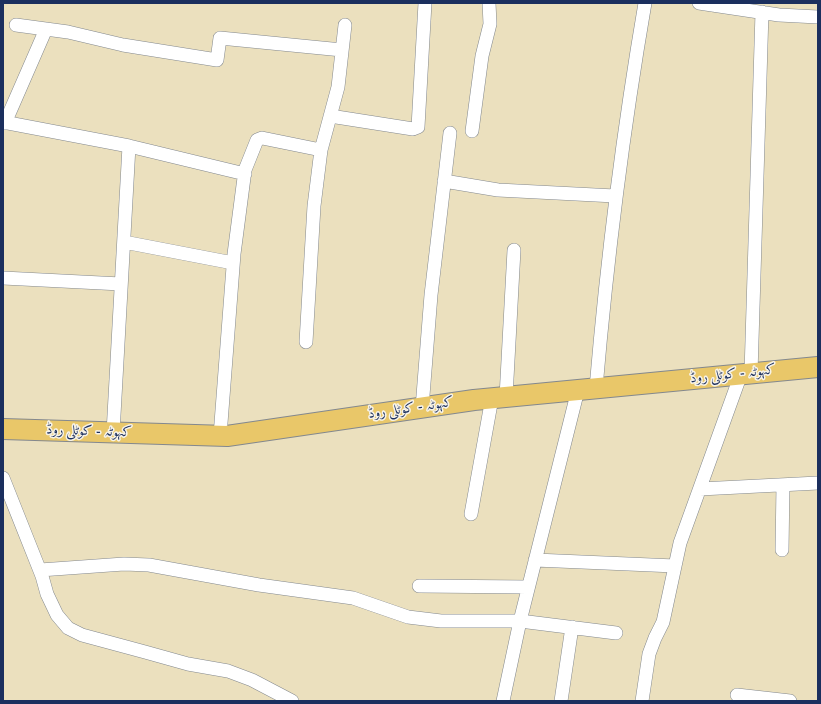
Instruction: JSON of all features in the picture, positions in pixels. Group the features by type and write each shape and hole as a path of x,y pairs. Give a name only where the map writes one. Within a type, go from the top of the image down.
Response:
{"main road":[{"name":"کہوٹہ - کوٹلی روڈ","path":"3,429 220,436 499,398 818,367"}],"street":[{"path":"330,116 413,129 418,127 425,3"},
{"path":"472,131 482,56 490,24 489,3"},
{"path":"504,701 520,622 535,560 587,389 629,97 645,3"},
{"path":"699,3 762,12 818,17"},
{"path":"642,701 649,654 654,638 663,622 680,543 746,374 762,12"},
{"path":"16,25 68,32 123,45 217,60 220,38 342,50"},
{"path":"306,342 314,206 321,150 338,87 345,25"},
{"path":"46,29 4,122 129,146 201,162 245,174"},
{"path":"422,408 431,295 450,133"},
{"path":"220,436 233,263 245,174 257,140 262,138 321,150"},
{"path":"113,433 129,146"},
{"path":"444,181 498,190 615,196"},
{"path":"124,242 233,263"},
{"path":"471,514 499,398 514,250"},
{"path":"3,278 121,284"},
{"path":"3,478 40,570 47,594 57,615 68,628 82,634 188,664 228,671 252,680 292,701"},
{"path":"700,489 818,483"},
{"path":"782,550 783,485"},
{"path":"535,560 675,566"},
{"path":"40,570 124,564 149,565 259,585 353,598 408,617 442,621 520,622 616,632"},
{"path":"419,586 528,587"},
{"path":"561,701 572,627"},
{"path":"737,695 790,701"}]}
